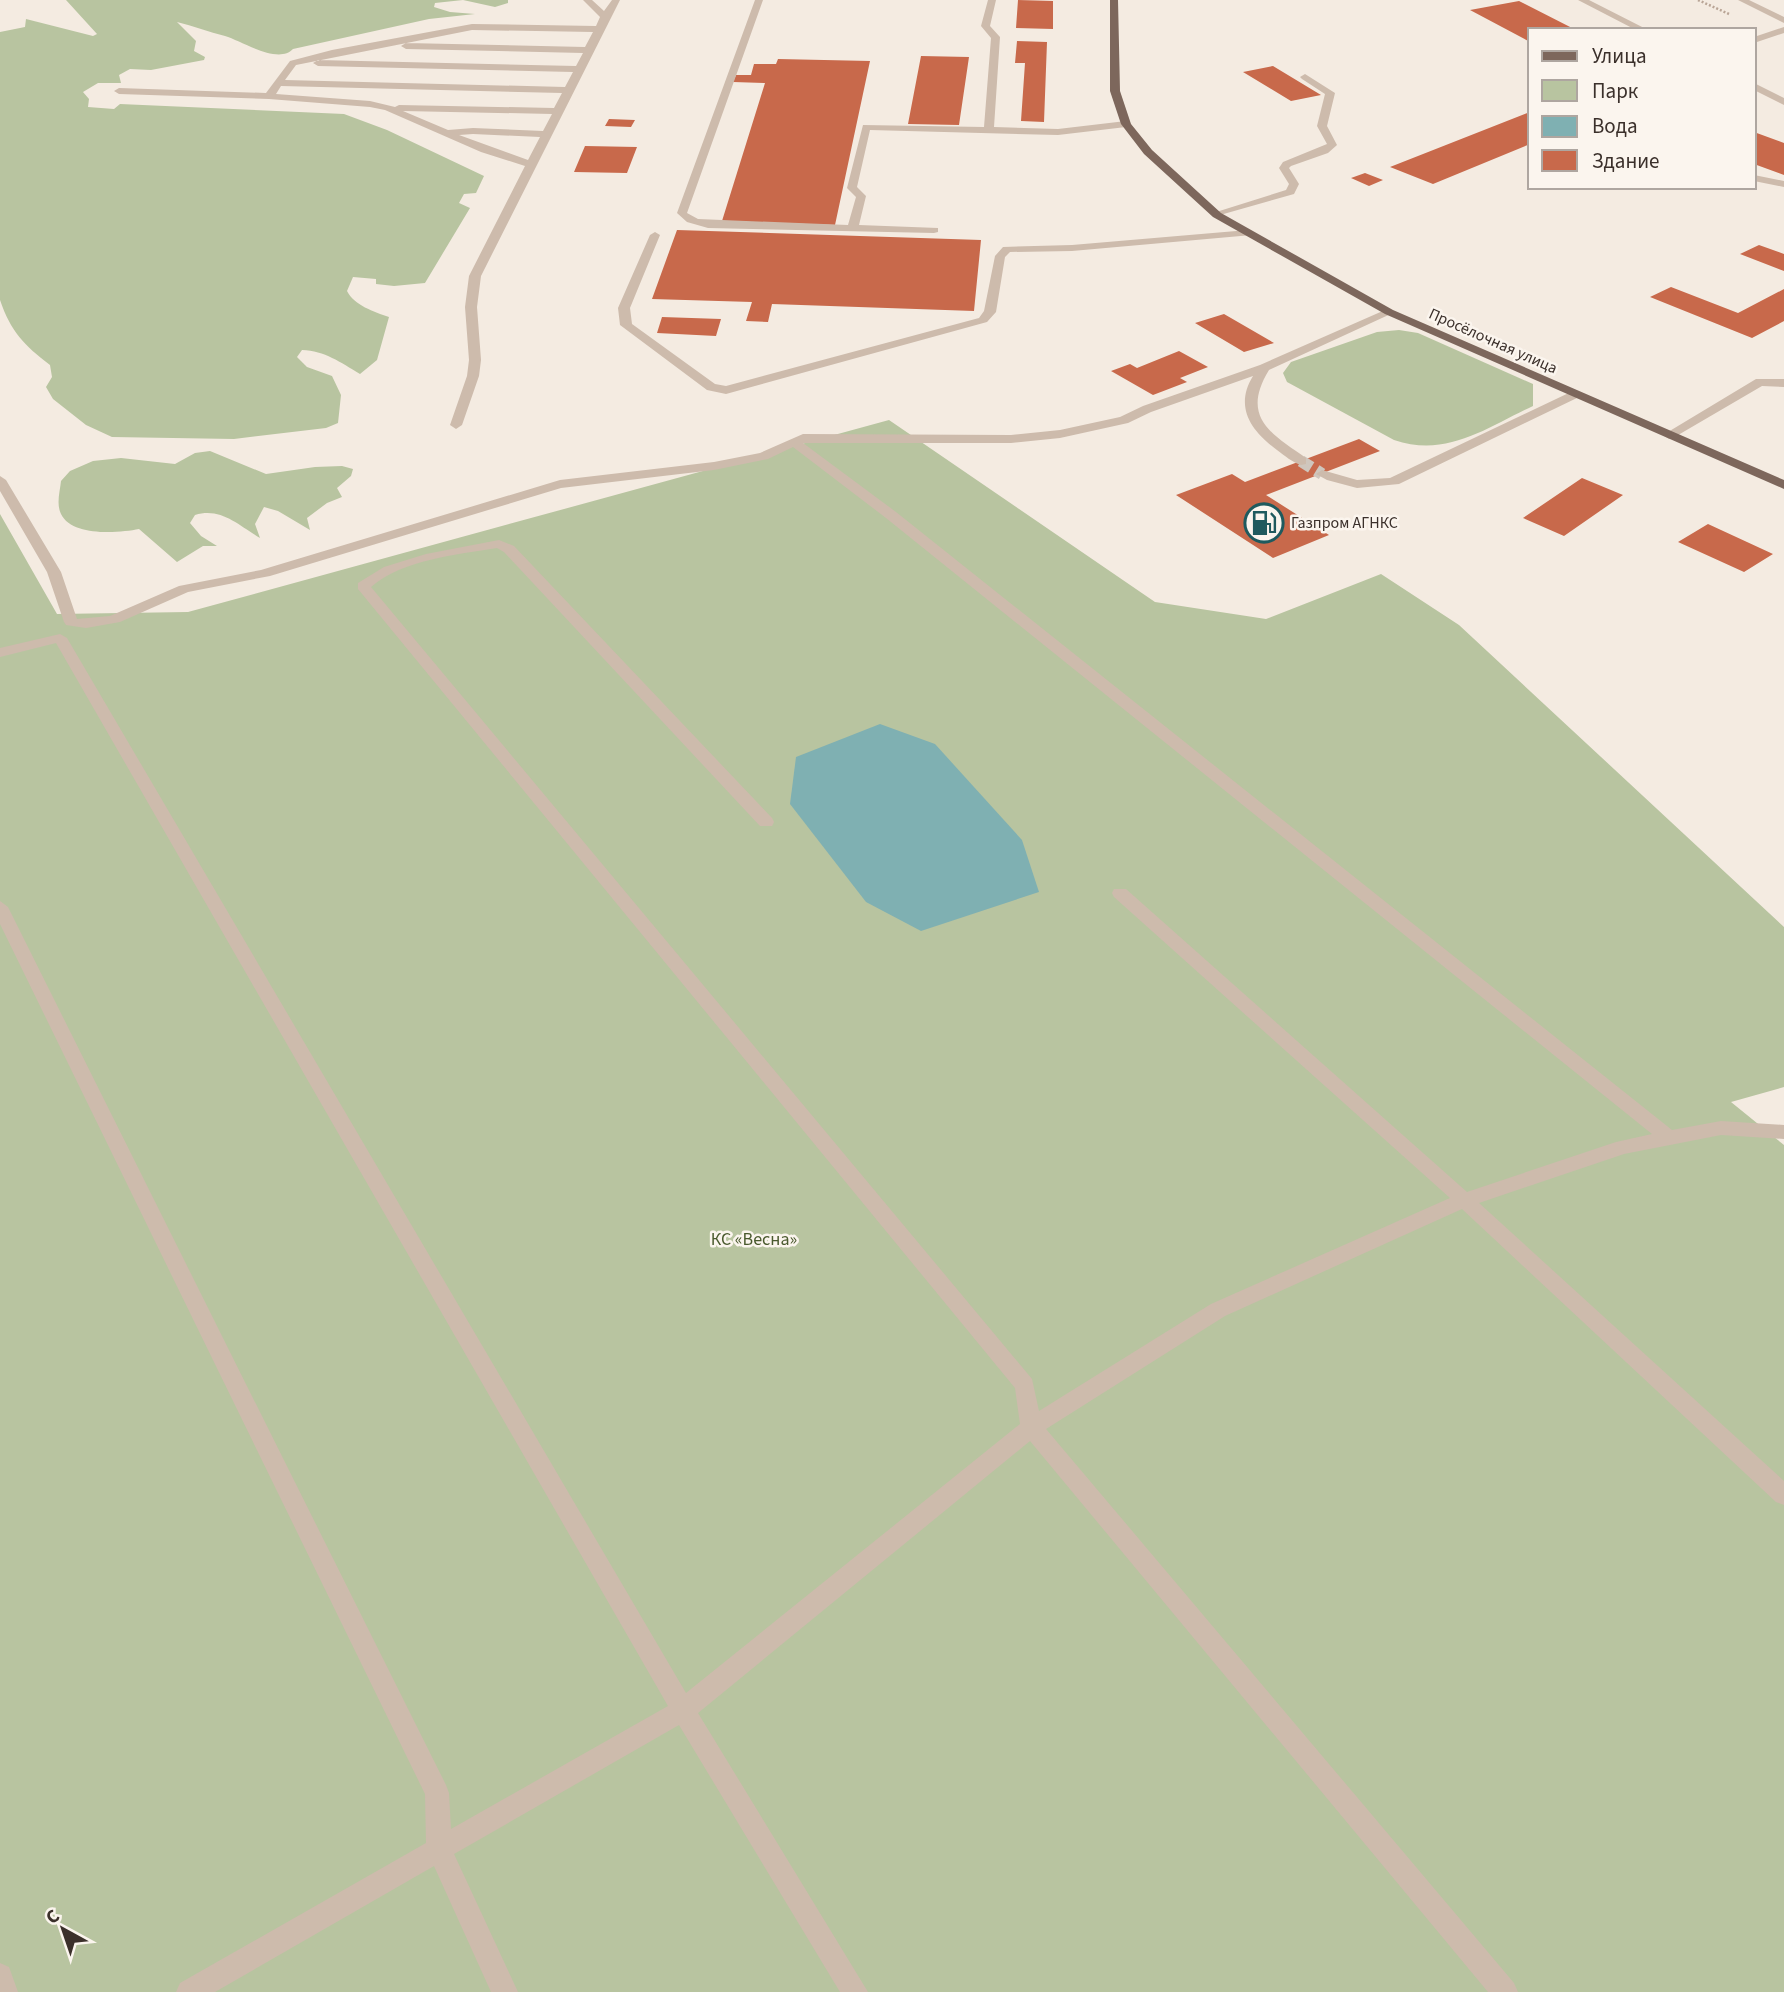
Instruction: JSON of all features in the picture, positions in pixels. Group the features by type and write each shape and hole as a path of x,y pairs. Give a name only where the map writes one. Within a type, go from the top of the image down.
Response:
{"main road":[{"name":"Просёлочная улица","path":"1114,0 1115,91 1126,124 1148,152 1217,215 1389,313 1784,485"}],"street":[{"path":"587,0 605,17"},
{"path":"456,425 473,376 475,360 471,307 475,276 578,69 616,0"},
{"path":"759,0 682,213 692,221 709,225 934,230"},
{"path":"989,130 996,37 985,26 992,0"},
{"path":"1582,0 1640,28"},
{"path":"1742,0 1784,20"},
{"path":"269,96 293,63 371,45 472,27 600,29"},
{"path":"1756,39 1784,30"},
{"path":"371,45 589,50"},
{"path":"293,63 578,69"},
{"path":"1217,215 1290,192 1294,184 1284,169 1287,164 1324,151 1332,145 1322,126 1330,93 1305,77"},
{"path":"277,83 569,90"},
{"path":"1756,87 1784,102"},
{"path":"120,91 349,100 388,108 558,111"},
{"path":"388,108 509,159 531,164"},
{"path":"853,228 861,196 852,188 866,127 1058,132 1126,124"},
{"path":"445,133 472,131 547,134"},
{"path":"1756,179 1784,184"},
{"path":"655,235 624,309 626,325 711,387 726,390 983,320 990,312 1000,256 1007,250 1073,248 1248,233"},
{"path":"0,480 54,572 71,622 94,625 119,618 186,588 231,582 265,573 560,484 714,466 764,456 793,441 819,437 1011,439 1060,434 1124,421 1157,405 1264,368 1389,313"},
{"path":"1264,368 1252,389 1250,404 1253,418 1263,436 1301,461"},
{"path":"1669,435 1760,382 1784,383"},
{"path":"1322,474 1357,485 1394,481 1575,394"},
{"path":"793,441 891,515 1669,1138"},
{"path":"766,822 509,549 499,544 405,564 370,577 363,586 1025,1385 1031,1427 1505,1992"},
{"path":"0,653 60,638 682,1710 855,1992"},
{"path":"1120,893 1413,1153 1784,1495"},
{"path":"0,907 437,1793 439,1850 505,1992"},
{"path":"189,1992 682,1710 1031,1427 1218,1310 1462,1201 1623,1147 1721,1128 1784,1132"},
{"path":"0,1976 5,1992"}],"path":[{"path":"1698,0 1732,15"}],"green space":[{"path":"66,0 463,0 435,3 434,7 450,12 475,14 429,19 278,54 177,22 196,41 194,51 205,57 204,60 151,70 130,69 119,75 121,83 98,83 83,92 89,99 88,107 114,109 120,104 344,114 387,130 484,176 476,193 464,194 459,203 470,208 425,283 394,286 376,284 376,279 353,277 347,291 350,296 365,307 389,317 377,360 360,374 318,352 302,350 297,357 307,367 332,376 341,395 338,423 326,428 234,439 112,437 86,425 53,399 46,387 52,377 50,365 19,337 0,300 0,32 25,27 26,19 93,36 97,34"},
{"path":"463,0 508,0 508,3 495,7"},
{"path":"1399,330 1418,333 1533,384 1533,406 1466,438 1449,443 1413,445 1394,440 1287,382 1283,373 1291,362 1377,332"},
{"name":"КС «Весна»","path":"889,420 1155,602 1266,619 1381,574 1459,625 1784,927 1784,1087 1731,1102 1784,1145 1784,1992 0,1992 0,514 57,614 188,612"},
{"path":"210,451 266,474 315,467 342,466 353,469 351,476 337,488 342,497 327,503 307,518 310,530 278,511 264,507 255,524 260,538 221,515 195,515 190,523 201,536 217,546 203,546 177,562 139,529 120,532 85,530 75,527 61,514 61,481 70,471 93,461 121,458 175,464 195,453"}],"water":[{"path":"880,724 935,744 1022,840 1039,892 921,931 866,902 790,804 796,757"}],"building":[{"path":"1018,0 1053,1 1053,29 1016,28"},
{"path":"1519,1 1572,28 1528,28 1528,41 1470,10"},
{"path":"1017,41 1047,42 1044,122 1021,121 1025,63 1015,63"},
{"path":"921,56 969,57 959,125 908,124"},
{"path":"778,59 870,61 835,225 722,221 765,83 733,82 736,75 751,75 754,64 776,64"},
{"path":"1273,66 1321,95 1291,101 1243,72"},
{"path":"1528,113 1528,145 1433,184 1390,167"},
{"path":"609,119 635,120 631,127 605,126"},
{"path":"1756,133 1784,143 1784,175 1756,165"},
{"path":"585,146 637,147 627,173 574,172"},
{"path":"1365,173 1383,180 1369,186 1351,178"},
{"path":"677,230 981,240 974,311 772,304 768,322 746,321 752,302 652,299"},
{"path":"1759,245 1784,254 1784,271 1740,254"},
{"path":"1671,287 1738,313 1784,289 1784,321 1752,338 1650,297"},
{"path":"1224,314 1274,343 1244,352 1195,323"},
{"path":"662,317 721,319 716,336 657,333"},
{"path":"1179,351 1208,367 1180,378 1187,382 1153,395 1111,371 1130,364 1137,368"},
{"path":"1359,439 1380,451 1266,495 1329,535 1273,558 1176,495 1232,474 1245,482"},
{"path":"1582,478 1623,495 1564,536 1523,518"},
{"path":"1708,524 1773,554 1744,572 1678,542"}],"tunnel":[{"path":"1301,461 1322,474"}],"place":[{"name":"Газпром АГНКС","path":"1264,523"}]}
